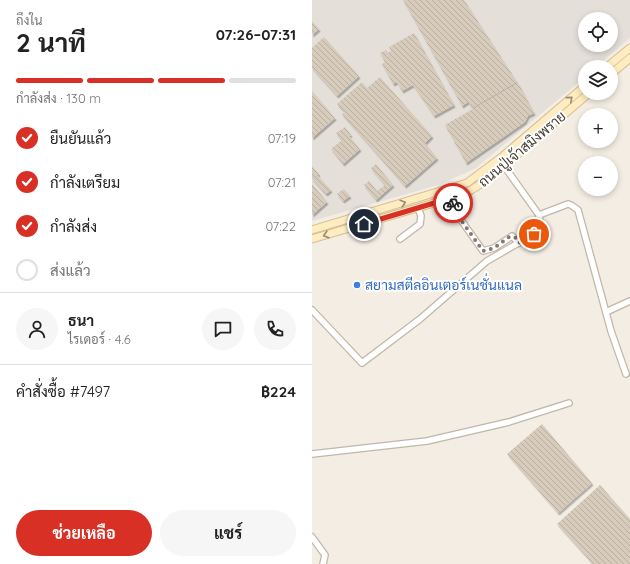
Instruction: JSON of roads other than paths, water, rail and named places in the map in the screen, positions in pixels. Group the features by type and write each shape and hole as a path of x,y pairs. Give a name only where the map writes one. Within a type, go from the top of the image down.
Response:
{"main road":[{"path":"615,60 630,48"},
{"path":"618,68 630,58"},
{"name":"ถนนปู่เจ้าสมิงพราย","path":"312,230 468,183 503,156 578,92"},
{"name":"ถนนปู่เจ้าสมิงพราย","path":"312,239 451,198 471,190 504,166 581,100"}],"street":[{"path":"312,310 362,363 420,319 487,261 534,234 538,229 540,222 539,215 504,166"},
{"path":"451,198 461,220 483,251 494,248 509,237 515,237 519,243"},
{"path":"539,215 568,204 578,210 606,312 626,374"},
{"path":"400,239 420,224 421,216 418,208"},
{"path":"606,312 630,301"},
{"path":"312,454 427,440 509,422 569,403"},
{"path":"312,537 325,555 323,564"}],"place":[{"name":"สยามสตีลอินเตอร์เนชั่นแนล","path":"357,285"}]}
